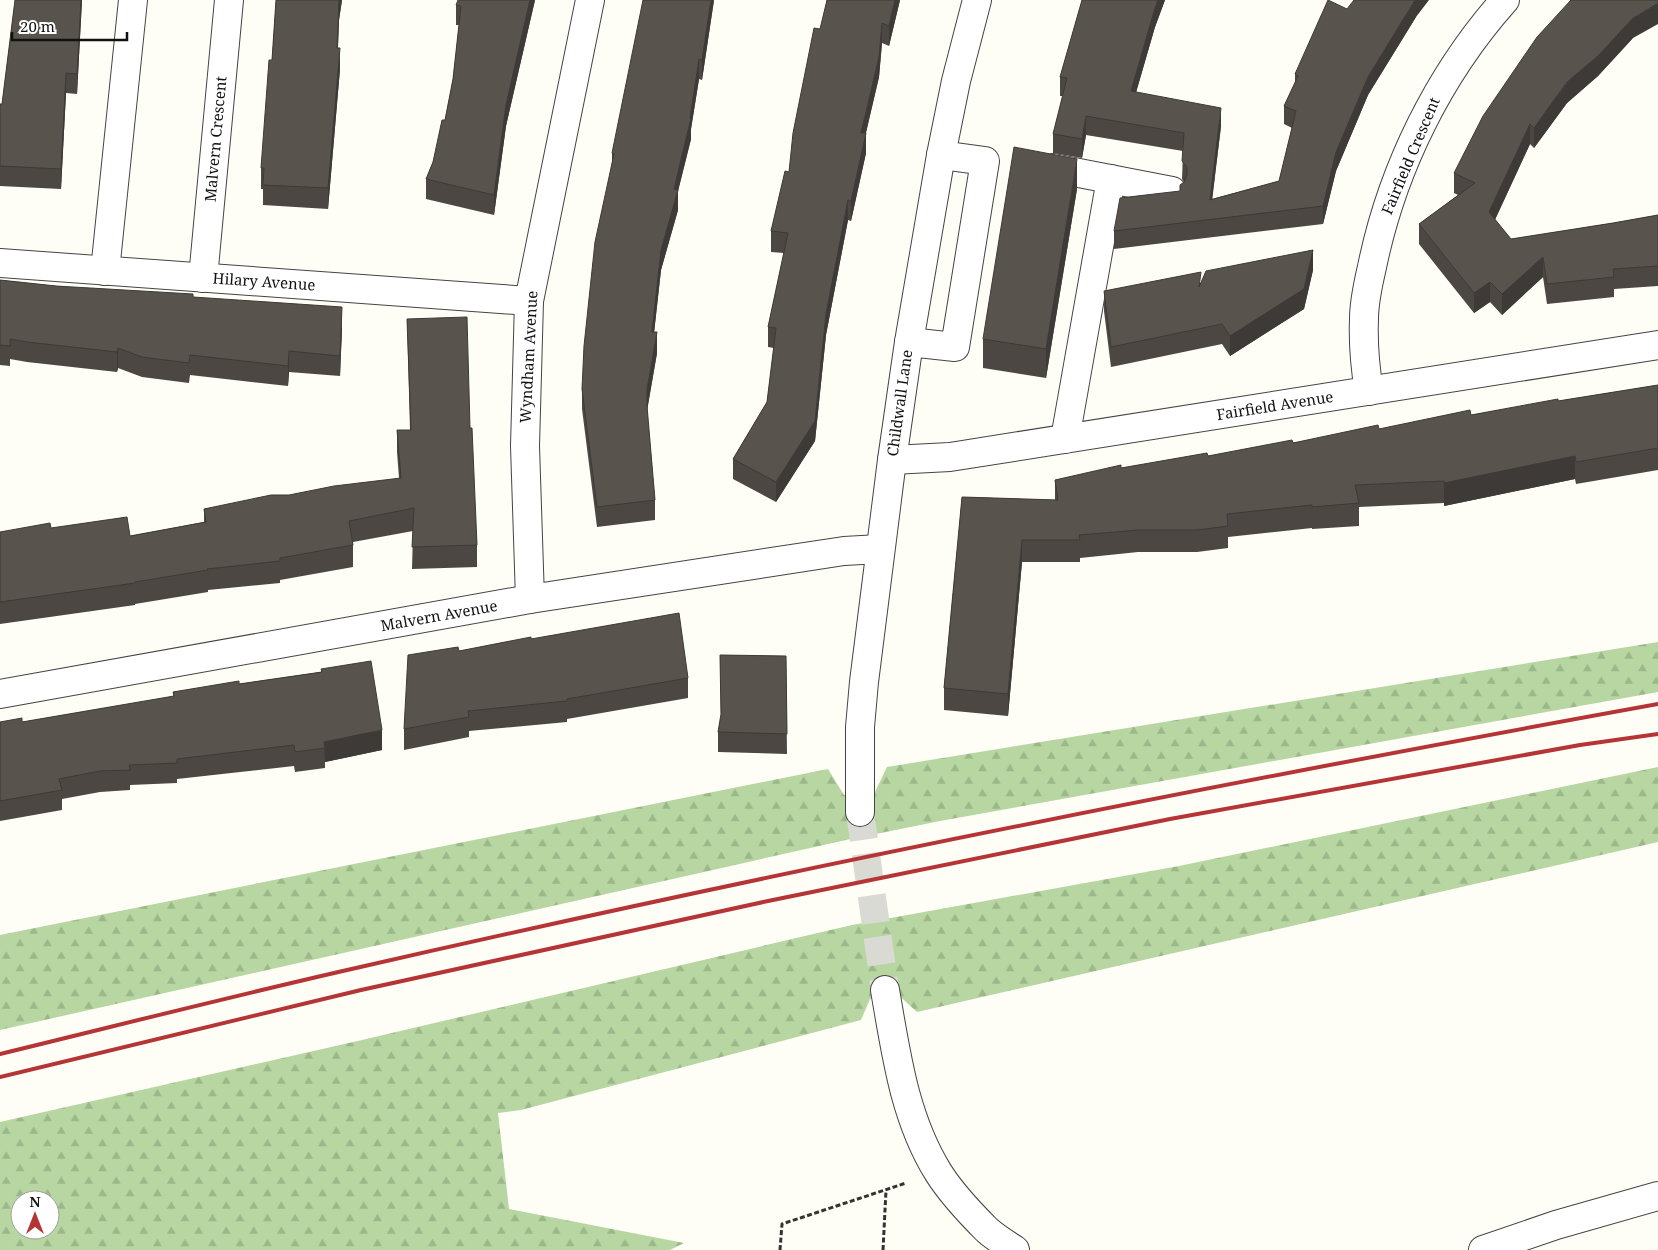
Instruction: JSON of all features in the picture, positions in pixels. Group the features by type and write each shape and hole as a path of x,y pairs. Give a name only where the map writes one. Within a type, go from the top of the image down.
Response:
{"street":[{"path":"105,271 132,0"},
{"name":"Malvern Crescent","path":"203,278 228,0"},
{"name":"Wyndham Avenue","path":"530,600 525,446 529,301 590,0"},
{"name":"Childwall Lane","path":"860,812 860,727 864,682 908,342 941,155 956,81 977,0"},
{"name":"Fairfield Crescent","path":"1369,391 1363,351 1364,317 1368,286 1378,240 1390,199 1434,99 1462,54 1505,0"},
{"path":"908,342 955,347 985,161 941,155"},
{"path":"1053,168 1172,191"},
{"path":"1065,439 1110,179"},
{"name":"Hilary Avenue","path":"0,263 529,301"},
{"name":"Fairfield Avenue","path":"892,460 950,457 1658,346"},
{"name":"Malvern Avenue","path":"0,694 530,600 844,551 880,549"},
{"path":"885,990 904,1090 915,1126 938,1174 989,1231 1015,1250"},
{"path":"1483,1250 1556,1225 1658,1196"}],"path":[{"path":"780,1250 782,1224 938,1174"},
{"path":"883,1250 886,1190"}],"green space":[{"path":"1658,642 1658,692 940,821 846,840 0,1030 0,935 828,769 844,795 875,792 887,767"},
{"path":"1658,767 1658,842 917,1012 894,991 870,999 861,1020 521,1110 498,1113 509,1209 684,1243 670,1250 0,1250 0,1122 362,1040 852,925 1179,866"}],"building":[{"path":"15,0 81,0 77,74 66,73 61,169 0,166 0,104 2,104"},
{"path":"276,0 339,0 337,48 340,48 328,188 263,185 264,168 261,168 269,60 272,60"},
{"path":"458,0 530,0 506,105 494,195 426,179 433,162 442,120 445,120 453,79 461,6 456,5"},
{"path":"643,0 711,0 702,60 699,59 691,118 674,189 678,190 661,250 652,332 657,332 647,390 655,500 597,507 582,389 584,346 595,242 614,154 612,153"},
{"path":"827,0 895,0 889,26 882,23 879,57 861,133 866,133 851,201 848,200 826,314 815,421 776,482 733,459 767,402 776,328 768,327 788,233 771,231 785,171 789,172 793,133 814,28 820,29"},
{"path":"1082,0 1158,0 1131,91 1221,108 1210,200 1279,181 1296,111 1284,106 1298,76 1295,74 1328,0 1347,9 1354,0 1415,0 1368,77 1336,152 1323,206 1114,231 1120,198 1180,191 1180,185 1184,182 1187,175 1187,167 1182,161 1184,133 1086,116 1082,139 1053,134 1067,78 1060,77"},
{"path":"1571,0 1658,0 1658,3 1633,18 1598,56 1567,82 1534,128 1530,124 1489,212 1511,239 1658,215 1658,266 1613,269 1614,277 1547,284 1543,257 1502,294 1490,282 1474,293 1419,224 1475,183 1454,173 1483,116 1537,37"},
{"path":"1014,147 1077,159 1046,349 983,339"},
{"path":"1313,250 1304,289 1230,336 1222,324 1111,347 1104,291 1201,272 1199,287 1206,271"},
{"path":"0,280 56,286 193,294 193,297 342,307 340,356 289,351 288,366 190,355 189,363 142,357 118,348 117,352 10,339 10,346 0,345"},
{"path":"467,317 470,428 472,428 477,545 412,547 414,508 349,521 353,545 280,558 280,561 207,569 135,583 0,602 0,532 50,523 51,528 127,517 130,536 206,522 204,509 271,495 289,495 334,486 401,478 397,430 411,430 407,319"},
{"path":"1658,385 1658,448 1576,462 1575,456 1444,483 1444,481 1355,485 1359,503 1312,507 1312,505 1227,514 1228,526 1197,530 1138,530 1079,535 1080,540 1022,540 1008,694 944,688 962,497 1058,500 1055,480 1121,465 1121,468 1207,453 1208,456 1292,440 1293,443 1378,425 1379,429 1470,410 1471,415 1558,399 1558,401"},
{"path":"679,613 688,678 567,699 567,701 468,711 469,717 404,729 408,655 458,647 459,651 531,637 531,639"},
{"path":"720,655 786,656 787,734 718,732 721,714"},
{"path":"371,661 382,730 324,742 325,748 295,752 294,745 177,759 177,763 129,765 130,770 100,771 59,779 62,790 0,801 0,722 22,718 22,722 174,696 173,692 239,681 239,684 322,672 321,669"}],"tunnel":[{"path":"860,812 885,990"}],"railway":[{"path":"0,1054 222,999 680,896 1168,796 1658,704"},
{"path":"0,1077 361,990 768,901 1170,819 1580,745 1658,734"}]}
